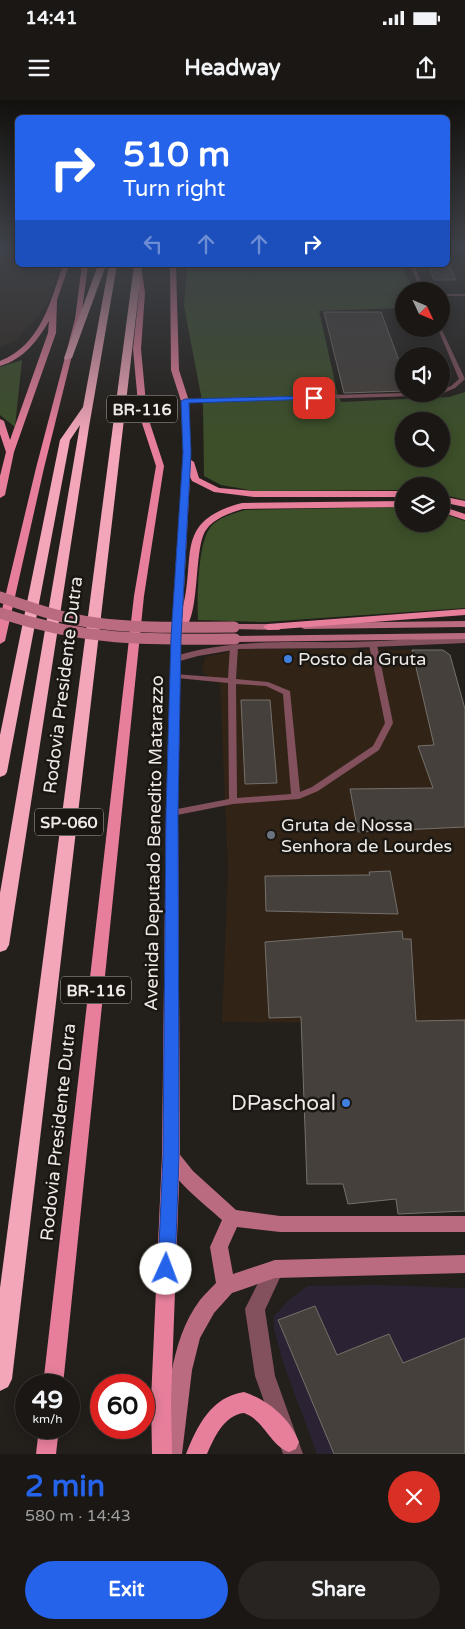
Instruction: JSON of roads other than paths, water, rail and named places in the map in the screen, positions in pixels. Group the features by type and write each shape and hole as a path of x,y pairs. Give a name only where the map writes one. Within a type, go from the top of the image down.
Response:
{"highway":[{"path":"68,358 85,311"},
{"name":"Rodovia Presidente Dutra","path":"0,945 105,311"},
{"name":"Rodovia Presidente Dutra","path":"0,1379 132,311"},
{"path":"0,772 65,440 88,405"}],"main road":[{"path":"0,364 12,359 34,341 47,319 49,311"},
{"path":"0,495 10,452 52,333 53,311"},
{"path":"0,641 79,311"},
{"name":"Rodovia Presidente Dutra","path":"54,1374 139,596 160,466 142,414 137,349 140,311"},
{"name":"Avenida Deputado Benedito Matarazzo","path":"162,1454 161,1400 171,1156 172,813 176,638 187,453 185,401 175,370 174,311"},
{"path":"0,421 10,452"},
{"path":"187,453 195,479 217,490 282,495 395,494"},
{"path":"450,501 465,504"},
{"path":"176,638 189,605 194,556 201,529 220,514 242,506 395,504"},
{"path":"450,512 465,517"},
{"path":"0,597 30,608 86,621 124,626 268,627 465,624"},
{"path":"0,612 71,632 124,638 235,643 464,639"},
{"path":"268,627 465,612"},
{"path":"171,1156 187,1177 232,1218 280,1224 465,1224"},
{"path":"226,1286 220,1247 232,1218"},
{"path":"172,1454 182,1370 191,1335 207,1306 226,1286 275,1269 465,1264"},
{"path":"196,1454 219,1415 229,1406 237,1403 253,1406 260,1411 291,1448"},
{"path":"46,1454 47,1439"}],"street":[{"path":"176,659 235,643 373,645 464,639 465,652"},
{"path":"275,1269 255,1309 264,1376 291,1448"}],"lane":[{"path":"450,352 462,379 450,388"},
{"path":"185,401 395,395"},
{"path":"233,801 232,682 235,643"},
{"path":"172,813 233,801 296,797 315,789 376,748 389,723 373,645"},
{"path":"176,676 268,684 287,693 296,797"}],"place":[{"name":"Posto da Gruta","path":"288,659"},
{"name":"Gruta de Nossa Senhora de Lourdes","path":"271,835"},
{"name":"DPaschoal","path":"346,1103"}]}
